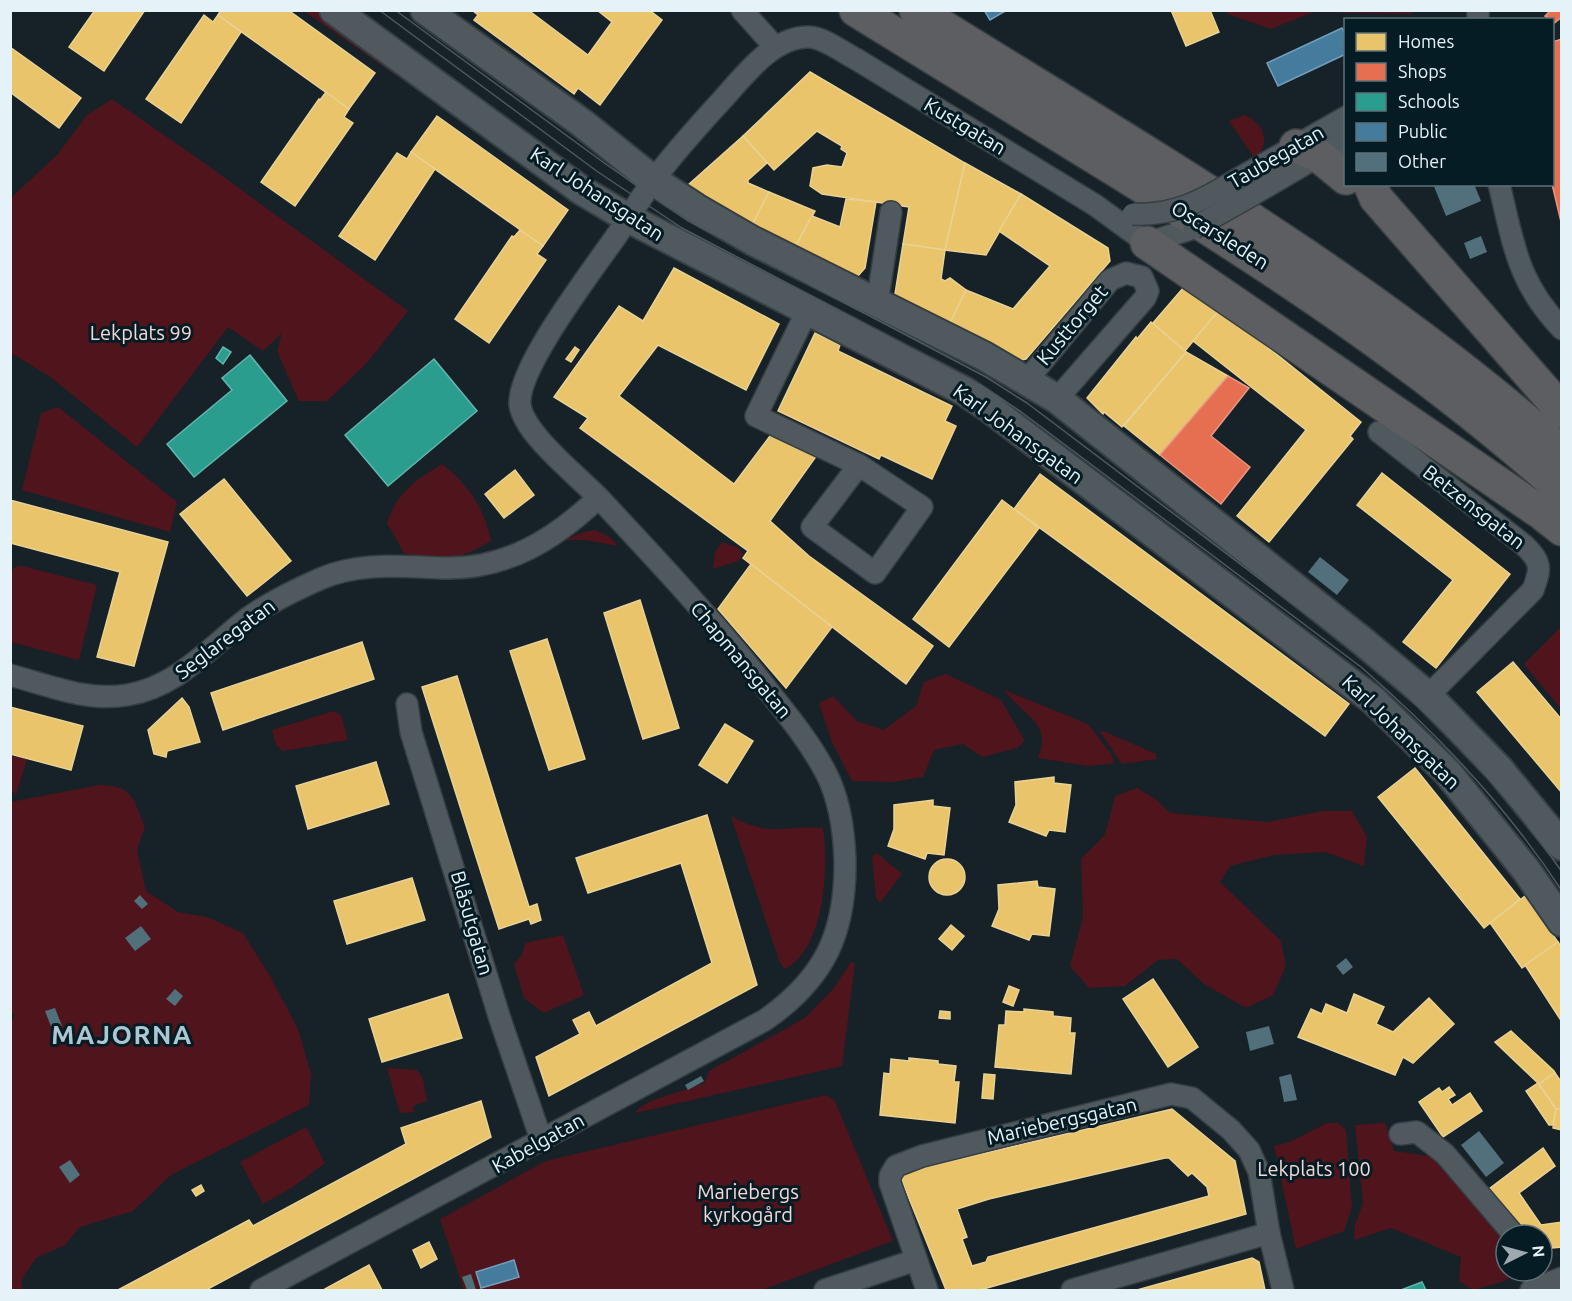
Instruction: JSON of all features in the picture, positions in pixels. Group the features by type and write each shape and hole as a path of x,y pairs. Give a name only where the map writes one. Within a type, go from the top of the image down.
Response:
{"highway":[{"name":"Oscarsleden","path":"856,10 1016,106 1266,264 1441,389 1499,435 1562,490"},
{"name":"Oscarsleden","path":"916,10 1278,238 1478,381 1562,452"},
{"path":"1320,147 1344,176"},
{"path":"1367,189 1562,411"},
{"path":"1160,231 1204,272 1543,514 1562,530"},
{"path":"1160,231 1204,272"}],"street":[{"name":"Karl Johansgatan","path":"334,10 581,189 628,218 964,391 989,408 1341,674 1386,712 1447,772 1526,870 1562,922"},
{"name":"Karl Johansgatan","path":"425,10 582,123 653,180 753,241 984,356 1057,399 1361,640 1428,696 1499,769 1562,846"},
{"path":"742,10 775,47"},
{"name":"Kustgatan","path":"525,380 553,330 653,180 715,107 775,47 794,39 810,37 821,40 1095,206 1160,231"},
{"name":"Taubegatan","path":"1095,206 1160,231 1254,194 1320,147 1344,119"},
{"name":"Taubegatan","path":"1160,231 1154,215 1174,211 1207,198 1236,180 1320,147"},
{"path":"1500,186 1521,272 1545,312 1562,329"},
{"name":"Taubegatan","path":"1160,231 1197,213 1207,198"},
{"path":"877,304 891,212"},
{"name":"Kusttorget","path":"1027,380 1110,280 1126,273 1142,277 1148,291 1145,298 1057,399"},
{"path":"807,311 756,416 859,465 922,507 875,573 812,527 859,465"},
{"name":"Chapmansgatan","path":"525,380 520,406 524,418 743,657 801,733 826,772 836,795 844,845 843,909 830,946 807,985"},
{"name":"Betzensgatan","path":"1379,432 1524,545 1535,555 1540,570 1533,590 1428,696"},
{"name":"Seglaregatan","path":"10,675 77,693 124,696 151,690 176,677 249,617 287,593 323,577 368,567 448,568 485,565 512,557 540,544 598,498"},
{"name":"Blåsutgatan","path":"407,704 411,732 500,1019 542,1142"},
{"name":"Kabelgatan","path":"261,1290 542,1142 765,1020 792,1001 807,985"},
{"name":"Mariebergsgatan","path":"916,1260 890,1176 896,1166 922,1156 1171,1095 1192,1098 1231,1130 1249,1150 1259,1172 1269,1233 1283,1290"},
{"path":"1400,1134 1417,1132 1445,1154 1504,1223"},
{"path":"1072,1290 1269,1233"},
{"path":"825,1290 916,1260 927,1290"}],"green space":[{"path":"304,11 323,11 398,70 400,78"},
{"path":"1225,11 1414,11 1411,14 1314,12 1271,29"},
{"name":"Lekplats 99","path":"112,99 408,311 367,363 327,401 299,401 277,351 282,333 263,351 228,327 137,447 49,376 11,353 11,198 58,154 86,116"},
{"path":"1245,115 1257,124 1264,135 1263,147 1255,159 1229,121"},
{"path":"58,407 177,502 170,532 22,490 41,413"},
{"path":"442,464 460,480 474,498 484,518 491,541 468,553 449,558 404,553 387,523 391,512 408,488"},
{"path":"595,530 610,537 618,546 585,540 565,540 584,532"},
{"path":"722,542 739,548 743,555 738,561 713,569 715,552"},
{"path":"18,565 97,585 79,660 11,642 11,571"},
{"path":"1561,627 1561,709 1524,664"},
{"path":"946,674 1001,700 1025,741 1017,748 982,757 963,744 934,750 923,777 893,782 852,781 832,742 819,703 833,696 857,721 884,730 916,706 924,682"},
{"path":"1004,690 1088,724 1111,754 1115,763 1089,766 1038,758 1042,746 1042,735 1038,727"},
{"path":"334,711 341,715 348,740 283,751 276,745 272,730"},
{"path":"1103,731 1156,754 1157,759 1122,764 1100,732"},
{"path":"10,755 27,759 16,795 11,789"},
{"path":"100,785 126,791 138,809 145,827 137,850 146,891 178,912 207,917 243,933 270,976 298,1029 311,1074 309,1105 171,1175 133,1211 80,1227 65,1245 36,1258 21,1281 23,1290 10,1290 10,1022 15,1015 10,1012 10,802"},
{"path":"1137,788 1157,800 1170,813 1268,822 1323,811 1352,811 1367,837 1364,866 1325,852 1274,855 1230,866 1220,882 1281,941 1286,966 1273,995 1246,1008 1204,984 1177,959 1158,960 1125,986 1089,988 1070,966 1083,917 1081,859 1105,835 1115,796"},
{"path":"731,816 756,827 767,829 823,828 824,884 816,925 809,944 798,959 785,969 780,963"},
{"path":"877,853 902,874 880,903 876,898 872,856"},
{"path":"563,935 584,995 544,1013 524,998 514,964 522,955 525,943"},
{"path":"851,962 855,963 842,1066 635,1113 648,1103 698,1086 705,1082 709,1071 805,1018 834,988"},
{"path":"387,1068 417,1070 423,1079 427,1101 413,1106 414,1112 400,1113"},
{"name":"Mariebergs kyrkogård","path":"826,1095 835,1101 893,1241 762,1290 464,1290 440,1219 546,1161"},
{"name":"Lekplats 100","path":"1327,1123 1338,1123 1346,1130 1352,1207 1344,1231 1296,1249 1274,1146 1290,1142"},
{"path":"1385,1123 1394,1151 1429,1156 1446,1168 1494,1224 1494,1283 1498,1283 1473,1290 1459,1281 1461,1257 1391,1228 1354,1240 1355,1225 1363,1203 1355,1125"},
{"path":"306,1127 325,1163 293,1187 263,1204 240,1162"}],"building: Homes":[{"path":"95,10 145,10 104,71 69,47"},
{"path":"221,10 288,10 375,73 349,109 218,15"},
{"path":"472,10 528,10 588,55 612,22 597,10 649,10 662,20 600,105 578,88 574,94 474,20 478,15"},
{"path":"1171,10 1210,10 1219,32 1186,46"},
{"path":"204,15 213,22 218,15 241,32 181,123 146,99"},
{"path":"10,47 81,98 59,128 10,92"},
{"path":"810,72 965,163 945,250 903,244 909,207 822,194 810,186 813,168 827,165 842,167 847,153 841,149 842,146 817,131 774,170 743,136"},
{"path":"326,92 349,109 344,117 353,123 295,206 261,182"},
{"path":"437,116 568,210 543,246 411,152"},
{"path":"743,136 767,163 748,180 748,183 769,192 751,227 690,197 688,185"},
{"path":"411,152 435,169 375,260 339,236 397,153 407,159"},
{"path":"965,163 1021,194 986,255 945,250"},
{"path":"769,192 815,211 794,249 751,227"},
{"path":"1021,194 1108,248 1110,261 1026,359 1016,361 948,327 966,290 1013,309 1050,266 999,231"},
{"path":"846,199 876,202 865,268 857,277 851,277 794,249 812,216 840,227"},
{"path":"520,230 543,246 537,254 546,260 489,343 455,319 512,236 514,237"},
{"path":"903,244 945,250 941,279 945,281 950,278 966,290 948,327 900,304 895,294"},
{"path":"674,268 779,324 746,390 658,345 619,396 734,484 773,432 817,455 770,521 809,556 933,646 906,684 743,558 748,551 580,428 588,418 554,397 619,306 643,321"},
{"path":"1184,287 1220,309 1185,351 1153,323"},
{"path":"1220,309 1361,422 1350,436 1353,439 1269,542 1237,516 1306,430 1193,341"},
{"path":"1151,322 1186,352 1122,427 1104,412 1103,414 1087,398 1136,337 1137,339"},
{"path":"815,333 840,345 838,351 952,406 945,421 956,426 932,479 881,455 879,459 778,411"},
{"path":"575,347 579,350 571,362 566,359"},
{"path":"1186,352 1228,376 1160,455 1124,426"},
{"path":"515,470 534,495 504,518 485,494"},
{"path":"1382,473 1510,574 1436,668 1403,642 1453,580 1357,505"},
{"path":"1040,474 1349,704 1325,736 1014,509"},
{"path":"224,479 291,561 247,596 180,514"},
{"path":"10,500 168,542 134,666 97,657 120,572 10,543"},
{"path":"1002,500 1039,528 949,647 913,619"},
{"path":"751,564 832,627 786,688 718,609"},
{"path":"640,600 679,728 643,739 604,613"},
{"path":"547,639 585,759 549,770 510,651"},
{"path":"362,642 374,679 223,730 211,693"},
{"path":"1513,662 1562,720 1562,793 1477,692"},
{"path":"457,676 529,907 537,904 541,920 531,924 529,919 499,929 422,687"},
{"path":"182,698 189,707 200,742 167,751 166,757 154,754 148,730"},
{"path":"10,707 83,726 71,770 10,754"},
{"path":"725,724 753,741 727,783 699,765"},
{"path":"376,762 389,804 308,829 296,786"},
{"path":"1415,768 1520,899 1484,928 1378,797"},
{"path":"1054,777 1054,783 1071,785 1065,832 1049,830 1046,836 1009,822 1016,805 1015,782"},
{"path":"933,800 933,806 950,808 944,855 927,853 925,859 888,846 894,829 894,805"},
{"path":"707,815 757,985 549,1096 536,1057 580,1034 573,1020 589,1012 596,1026 712,963 681,863 588,893 576,858"},
{"path":"947,859 960,864 965,877 960,890 947,895 934,890 929,877 934,864"},
{"path":"412,878 425,920 347,944 334,901"},
{"path":"1037,881 1038,887 1055,889 1049,936 1032,934 1029,940 992,926 999,909 998,885"},
{"path":"1525,896 1558,942 1522,968 1490,923"},
{"path":"951,925 964,936 952,950 939,939"},
{"path":"1558,942 1562,948 1562,1022 1525,965"},
{"path":"1153,979 1198,1047 1168,1067 1123,999"},
{"path":"1009,986 1019,990 1013,1006 1003,1002"},
{"path":"448,994 462,1038 382,1062 369,1019"},
{"path":"1354,994 1384,1007 1376,1024 1393,1032 1429,998 1454,1024 1413,1063 1403,1057 1395,1075 1298,1037 1311,1009 1322,1014 1326,1004 1347,1013"},
{"path":"1024,1009 1053,1012 1053,1016 1071,1018 1070,1033 1075,1033 1071,1074 995,1067 999,1025 1005,1025 1006,1011 1024,1012"},
{"path":"940,1011 950,1012 950,1019 939,1018"},
{"path":"1511,1031 1555,1073 1539,1084 1495,1042"},
{"path":"909,1058 938,1061 938,1064 956,1066 954,1082 959,1082 955,1123 880,1115 884,1073 890,1074 891,1059 909,1061"},
{"path":"1555,1073 1562,1083 1562,1109 1556,1109 1539,1084"},
{"path":"984,1074 995,1075 993,1099 982,1098"},
{"path":"1538,1083 1556,1109 1553,1125 1549,1125 1526,1091"},
{"path":"1449,1087 1455,1095 1448,1099 1452,1105 1470,1093 1482,1111 1443,1137 1419,1102 1439,1088 1442,1092"},
{"path":"481,1101 491,1137 206,1290 118,1290 249,1220 253,1226 406,1144 401,1128"},
{"path":"1172,1109 1235,1161 1246,1214 980,1290 946,1290 902,1181 905,1172","holes":["1169,1158 1188,1176 1192,1173 1207,1187 1209,1196 988,1257 986,1262 972,1266 962,1239 967,1237 957,1209 989,1199"]},
{"path":"1556,1109 1562,1109 1562,1130 1553,1128"},
{"path":"1543,1148 1555,1166 1519,1193 1540,1223 1515,1223 1489,1189"},
{"path":"201,1185 204,1191 196,1196 192,1190"},
{"path":"1562,1222 1562,1247 1554,1248 1554,1223"},
{"path":"429,1242 437,1259 421,1268 413,1250"},
{"path":"1252,1258 1259,1262 1265,1290 1137,1290"},
{"path":"369,1265 382,1290 325,1289"}],"building: Shops":[{"path":"1551,10 1562,10 1562,17 1554,23 1554,18 1545,16"},
{"path":"1562,39 1562,226 1552,186 1554,41"},
{"path":"1228,376 1249,388 1211,436 1250,467 1221,504 1160,455"}],"building: Schools":[{"path":"223,347 231,352 223,364 216,358"},
{"path":"250,355 287,401 194,477 167,444 232,390 222,378"},
{"path":"434,359 477,411 388,486 345,435"},
{"path":"1422,1282 1426,1290 1401,1290"}],"building: Public":[{"path":"984,10 1007,10 990,20"},
{"path":"1342,28 1344,32 1344,55 1278,86 1267,63"},
{"path":"514,1260 519,1277 481,1288 476,1272"}],"building: Other":[{"path":"1434,186 1475,186 1481,201 1446,216"},
{"path":"1481,236 1487,252 1470,259 1464,243"},
{"path":"1320,557 1349,580 1337,595 1308,572"},
{"path":"140,895 148,904 142,909 134,901"},
{"path":"141,926 151,939 135,951 125,938"},
{"path":"1346,958 1353,967 1343,975 1336,966"},
{"path":"175,989 183,996 175,1006 166,999"},
{"path":"55,1008 62,1026 52,1029 45,1011"},
{"path":"1269,1026 1274,1044 1250,1051 1246,1032"},
{"path":"1291,1074 1297,1100 1284,1102 1279,1077"},
{"path":"701,1076 704,1081 688,1090 685,1085"},
{"path":"1479,1131 1504,1163 1486,1177 1461,1145"},
{"path":"70,1160 80,1175 70,1183 59,1167"},
{"path":"471,1274 476,1290 467,1290 462,1277"}],"tram line":[{"path":"379,10 598,172 682,228 980,385 1020,411 1361,667 1417,718 1469,772 1518,829 1562,891"},
{"path":"395,10 607,165 687,220 986,377 1027,403 1366,659 1471,759 1541,842 1562,872"}],"district":[{"name":"MAJORNA","path":"122,1035"}]}
